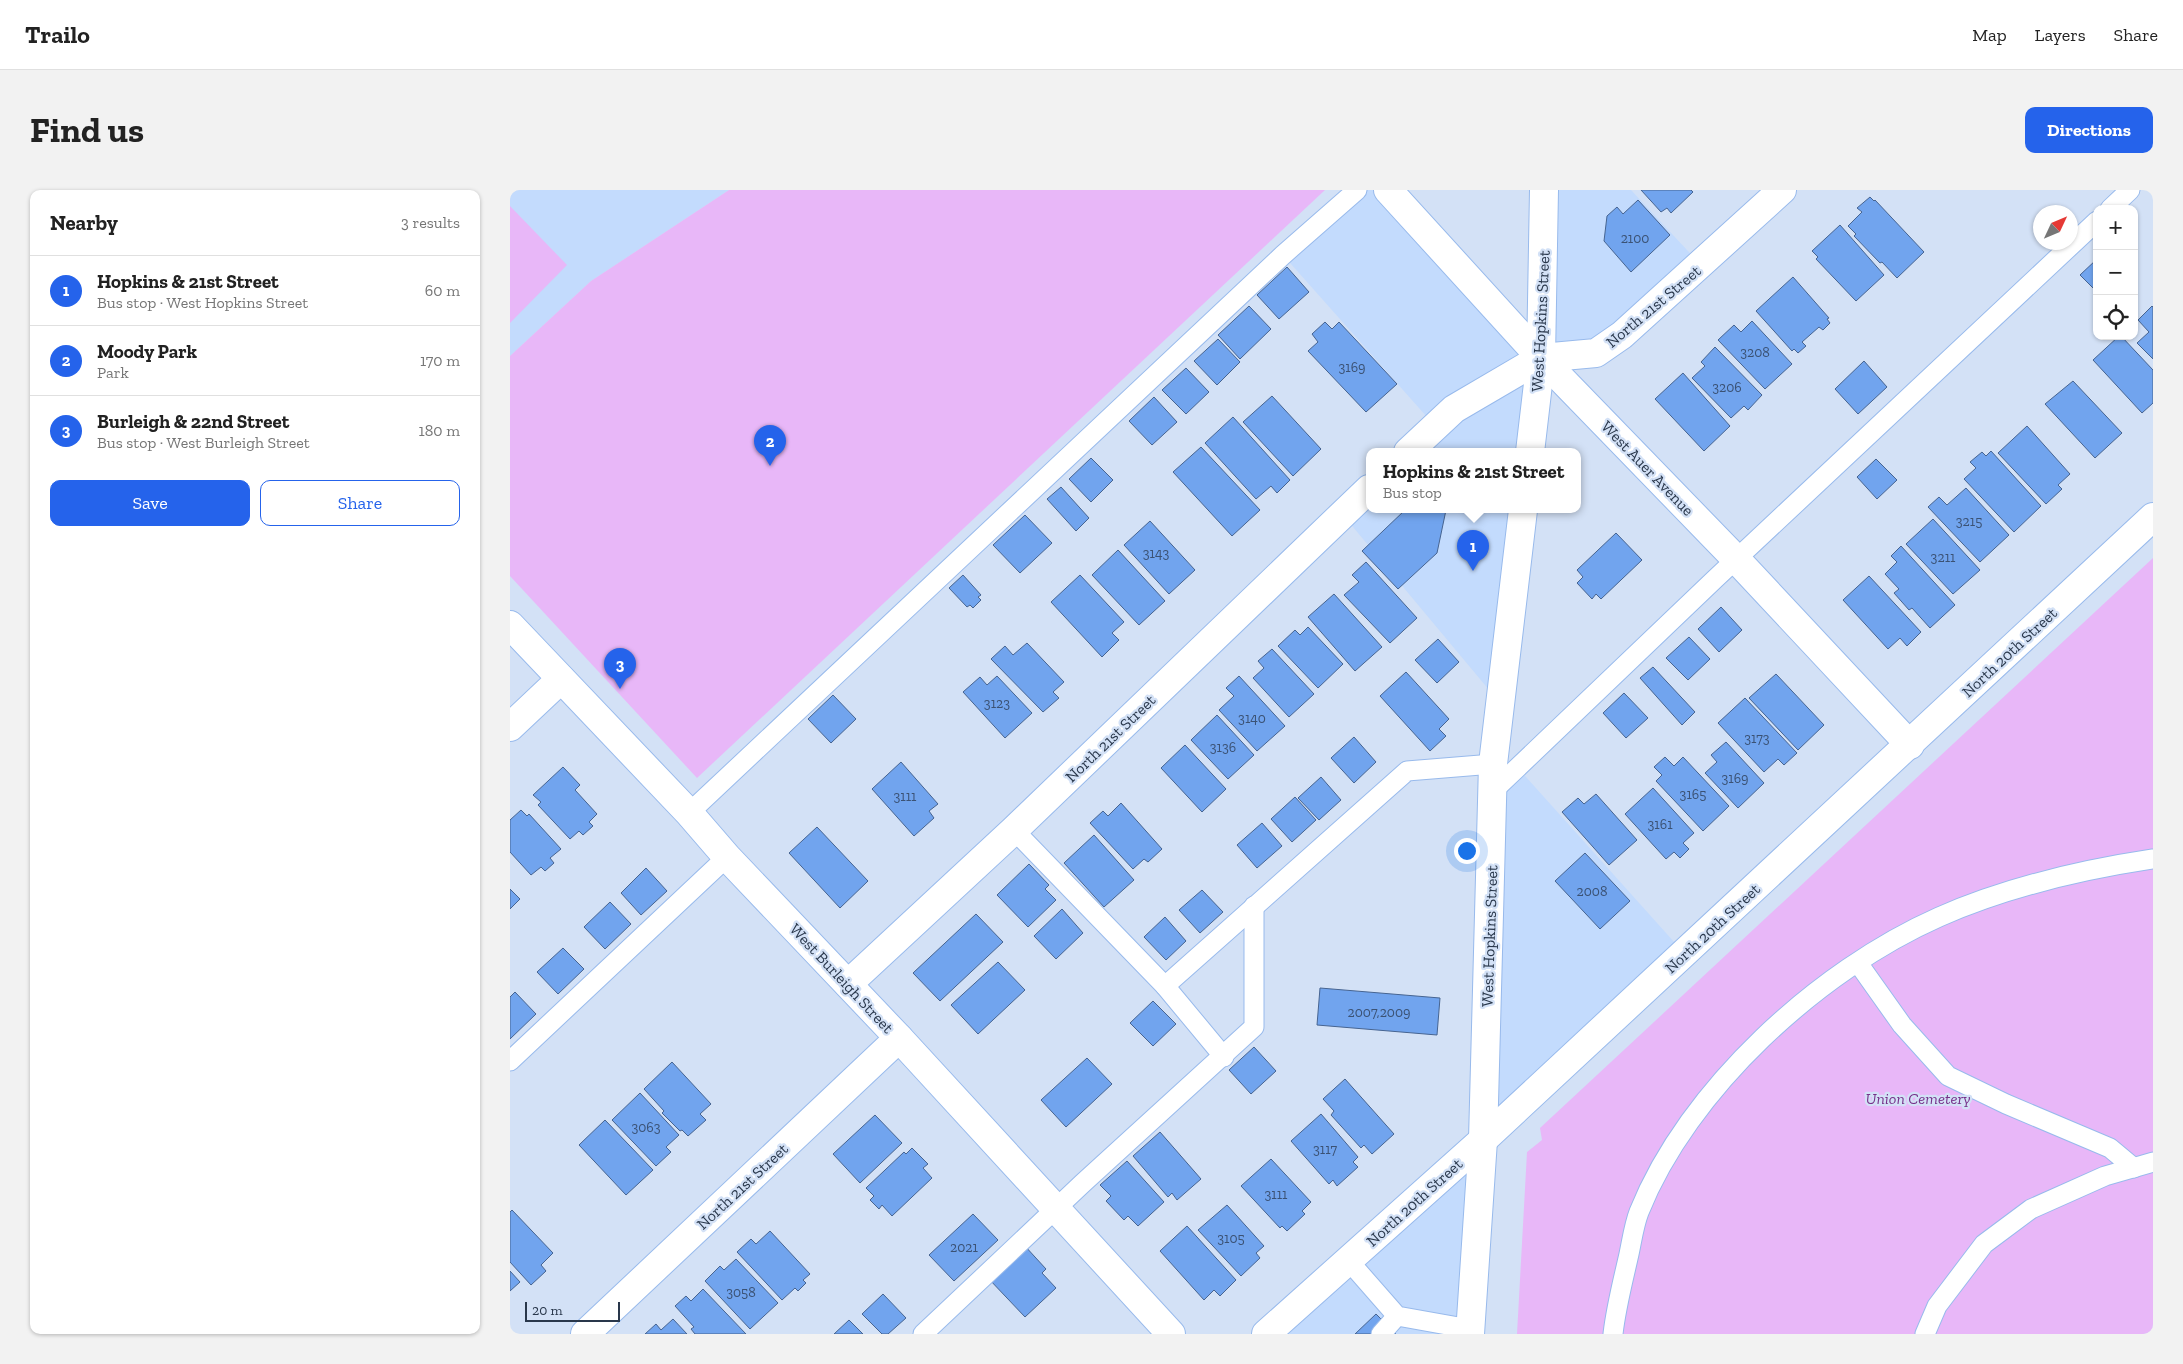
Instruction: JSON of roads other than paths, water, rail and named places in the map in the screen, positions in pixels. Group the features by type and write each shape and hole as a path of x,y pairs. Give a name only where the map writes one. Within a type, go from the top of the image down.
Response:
{"main road":[{"name":"West Auer Avenue","path":"1388,190 1541,358 1736,559 1910,745"},
{"name":"West Hopkins Street","path":"1530,448 1541,358 1544,190"},
{"name":"North 21st Street","path":"1412,448 1454,409 1541,358 1596,353 1622,335 1782,190"},
{"name":"North 21st Street","path":"848,984 1014,830 1366,493"},
{"name":"West Hopkins Street","path":"1470,1332 1483,1140 1492,792 1523,513"},
{"name":"North 20th Street","path":"1278,1330 1348,1260 1483,1140 2153,517"},
{"name":"West Burleigh Street","path":"510,625 689,812 727,857 848,984 1171,1334"},
{"path":"510,727 561,679"},
{"name":"North 21st Street","path":"585,1334 898,1038"}],"lane":[{"path":"689,812 1283,255 1357,190"},
{"path":"2114,205 2130,190"},
{"path":"1492,792 1736,559 2093,225"},
{"path":"1164,986 1407,771 1494,764"},
{"path":"1014,830 1164,986 1224,1057"},
{"path":"510,1061 727,857"},
{"path":"1613,1334 1615,1310 1638,1214 1658,1171 1688,1123 1726,1078 1778,1024 1824,985 1878,950 1939,917 2020,888 2089,869 2153,858"},
{"path":"923,1334 1056,1209 1224,1057 1254,1027 1254,906"},
{"path":"1858,963 1902,1025 1948,1076 2006,1104 2110,1148 2134,1168"},
{"path":"1925,1334 1937,1306 1984,1244 2031,1209 2105,1176 2153,1162"},
{"path":"1348,1260 1397,1316 1470,1332"},
{"path":"1381,1334 1397,1316"}],"place":[{"name":"Moody Park","path":"770,466"},
{"name":"Hopkins & 21st Street","path":"1473,571"},
{"name":"Burleigh & 22nd Street","path":"620,689"}],"park label":[{"name":"Union Cemetery","path":"1918,1098"}]}
